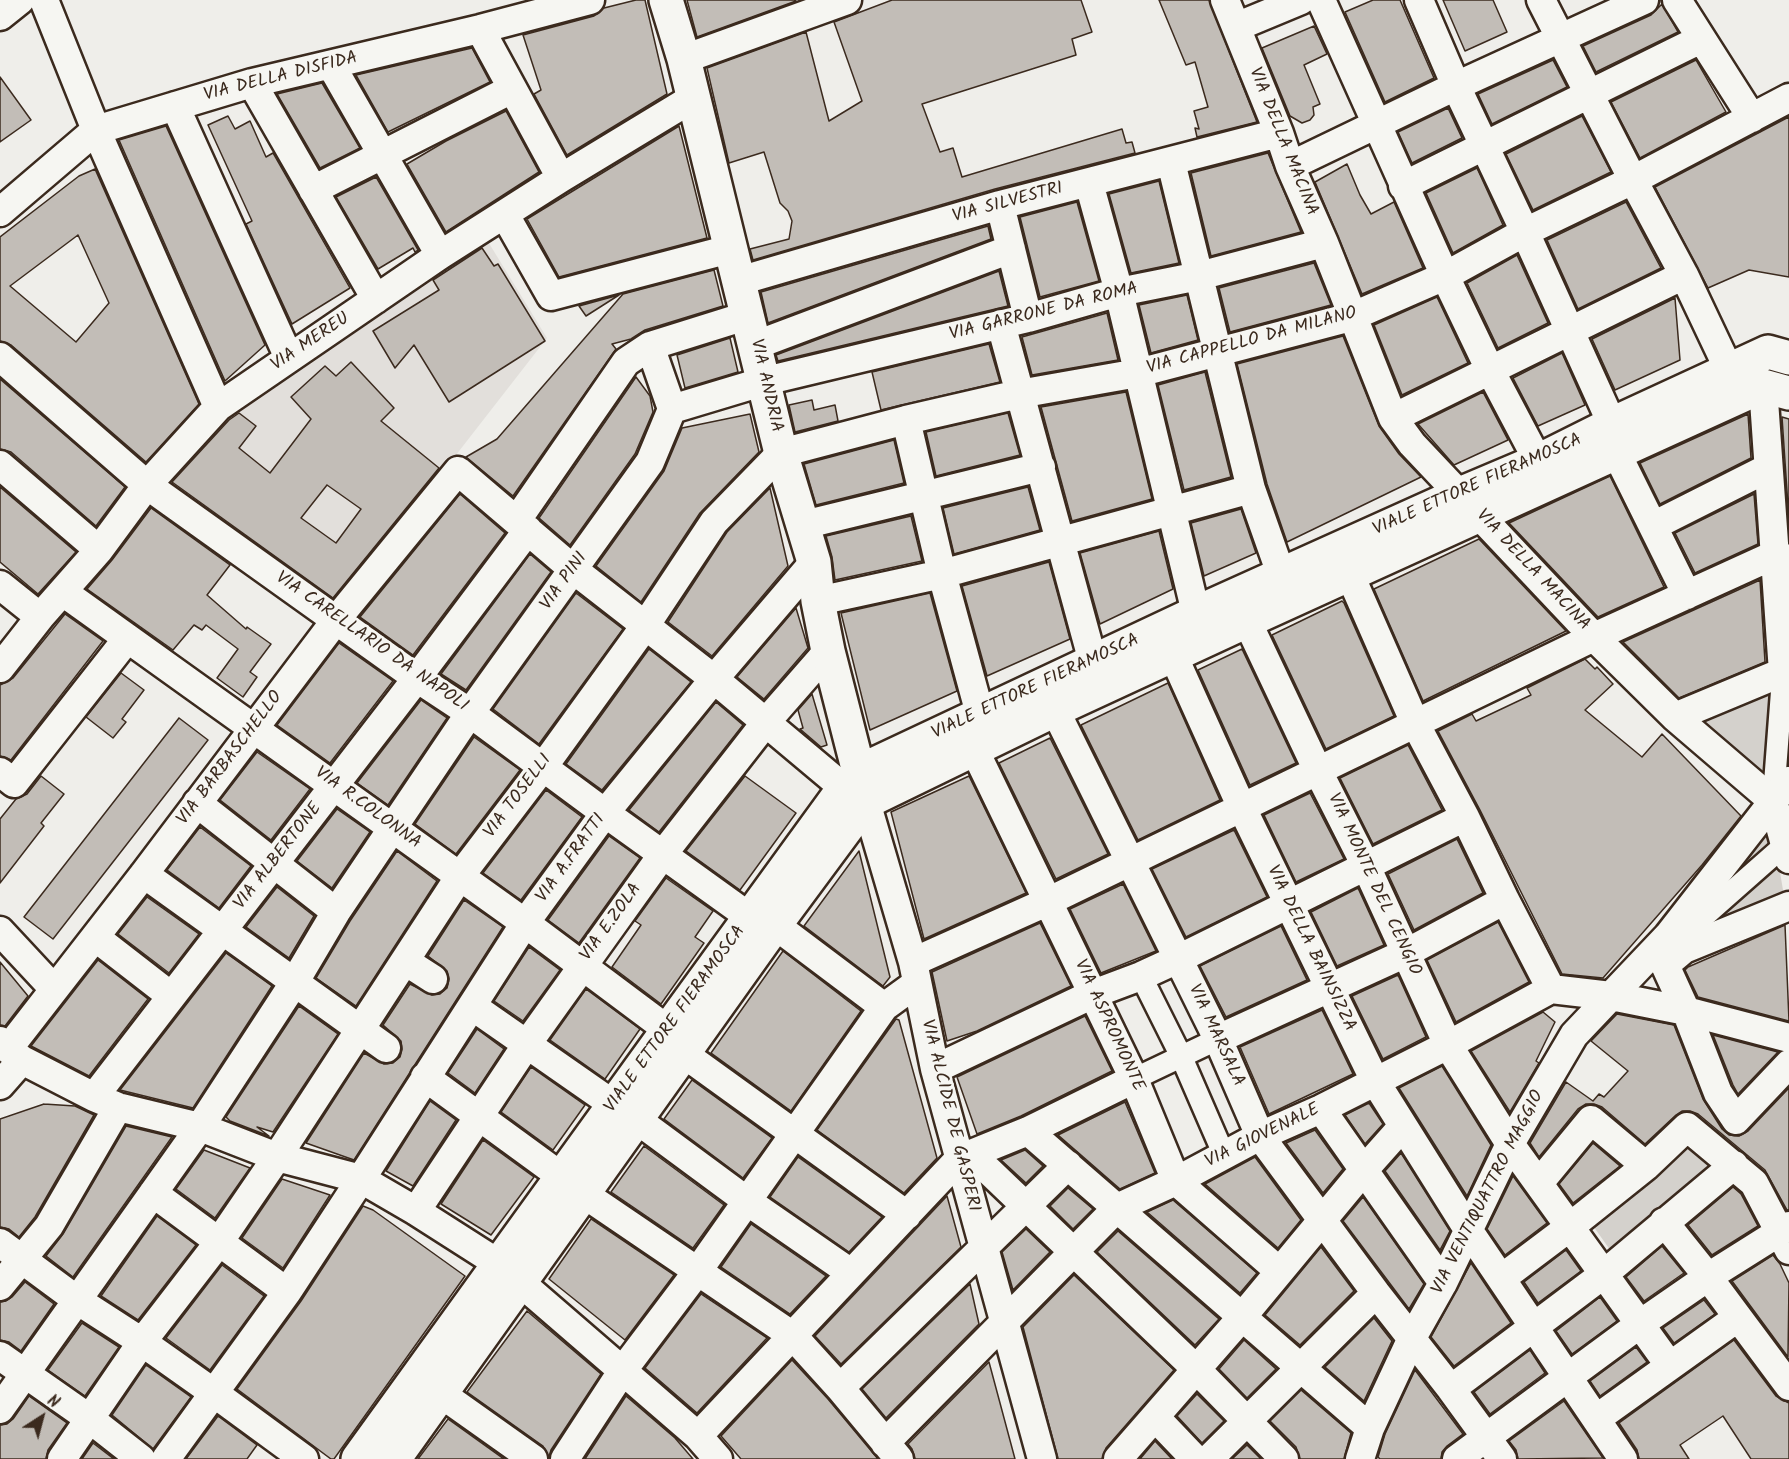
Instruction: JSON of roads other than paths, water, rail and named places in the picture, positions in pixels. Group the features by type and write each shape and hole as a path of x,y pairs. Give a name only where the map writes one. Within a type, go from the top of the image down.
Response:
{"main road":[{"name":"VIA ANDRIA","path":"666,0 684,59 782,453 814,562 818,601 856,788"},
{"name":"VIALE ETTORE FIERAMOSCA","path":"510,1273 856,788 980,714 1281,574 1470,505 1614,438 1729,370 1778,355"},
{"name":"VIALE ETTORE FIERAMOSCA","path":"856,788 975,751 1055,710 1350,575 1470,505 1538,462 1776,390"},
{"path":"394,1459 440,1393 510,1273"},
{"path":"358,1459 510,1273"}],"street":[{"path":"0,16 20,0"},
{"path":"44,0 96,130 218,407"},
{"name":"VIA DELLA DISFIDA","path":"0,212 96,130 252,83 480,29 590,0"},
{"path":"684,59 847,0"},
{"name":"VIA DELLA MACINA","path":"1225,0 1393,418 1412,444 1594,637 1778,798"},
{"path":"1236,27 1301,0"},
{"path":"1321,0 1445,276 1538,462"},
{"path":"1419,0 1456,86 1570,331 1653,526 1687,595"},
{"path":"1541,0 1588,95 1684,275 1729,370"},
{"path":"1290,166 1456,86 1644,0"},
{"path":"1677,0 1752,118"},
{"path":"480,29 561,178"},
{"path":"1403,186 1701,39"},
{"path":"331,65 441,255"},
{"path":"252,83 376,299"},
{"path":"313,190 512,88"},
{"name":"VIA MEREU","path":"0,668 40,617 99,550 147,486 218,407 441,255 561,178 693,98"},
{"name":"VIA CAPPELLO DA MILANO","path":"782,453 906,420 1019,394 1138,373 1351,317 1445,276 1525,232 1633,180 1789,98"},
{"path":"175,106 289,358"},
{"name":"VIA SILVESTRI","path":"739,280 1000,205 1279,133"},
{"path":"1171,162 1251,489 1281,574"},
{"path":"1089,183 1119,292 1196,613"},
{"path":"1000,205 1011,249 1019,394 1093,662"},
{"path":"504,215 551,296 730,249"},
{"name":"VIA GARRONE DA ROMA","path":"765,381 1015,321 1119,292 1199,276 1324,243"},
{"name":"VIA ALBERTONE","path":"0,1286 11,1251 49,1226 106,1102 171,996 417,678 523,525 626,362 650,346 752,330 1011,249"},
{"path":"1393,418 1684,275"},
{"path":"650,346 672,409 765,381"},
{"name":"VIA CARELLARIO DA NAPOLI","path":"0,357 147,486 417,678 470,712 605,813 884,1007"},
{"path":"1669,949 1788,852 1778,798 1786,673 1782,557 1768,468 1776,390"},
{"name":"VIA PINI","path":"0,1409 200,1127 294,983 336,912 470,712 650,462 672,409"},
{"path":"906,420 942,574 980,714"},
{"name":"VIA TOSELLI","path":"62,1459 142,1342 219,1242 460,876 543,767 645,626 714,522 782,453"},
{"path":"0,465 99,550"},
{"path":"803,525 1041,467"},
{"path":"1653,526 1768,468"},
{"name":"VIA BARBASCHELLO","path":"0,1085 10,1050 54,989 336,620 458,471 523,525"},
{"path":"818,601 942,574 1251,489"},
{"path":"523,525 574,570 714,679 765,722 856,788"},
{"path":"566,1459 623,1370 697,1272 884,1007 915,973 1130,861 1594,637 1687,595 1782,557"},
{"name":"VIA A.FRATTI","path":"166,1459 286,1292 525,923 605,813 714,679 814,562"},
{"path":"1350,575 1415,723 1466,817 1505,900 1551,989 1611,996 1686,1011 1789,1038"},
{"path":"0,585 40,617"},
{"name":"VIA R.COLONNA","path":"63,592 525,923 794,1134 907,1215"},
{"name":"VIA MONTE DEL CENGIO","path":"1247,621 1366,866 1448,1045 1510,1144 1670,1366"},
{"path":"5,785 128,639"},
{"name":"VIA E.ZOLA","path":"416,1211 527,1044 663,854 765,722 828,651"},
{"name":"VIA DELLA BAINSIZZA","path":"1173,655 1242,808 1375,1081 1469,1231 1623,1459"},
{"path":"1686,717 1786,673"},
{"name":"VIA MARSALA","path":"1055,710 1218,1039 1260,1136 1493,1448"},
{"name":"VIA ASPROMONTE","path":"975,751 1134,1079 1176,1181 1279,1271"},
{"name":"VIA ALCIDE DE GASPERI","path":"856,788 915,973 935,1069 1042,1459"},
{"name":"VIA VENTIQUATTRO MAGGIO","path":"1362,1458 1370,1428 1412,1338 1443,1283 1510,1144 1574,1035 1611,996 1669,949 1778,798"},
{"path":"197,804 336,912"},
{"path":"935,1069 1093,994 1178,959 1466,817"},
{"path":"144,874 386,1048"},
{"path":"698,1436 959,1159 1028,1131 1181,1056 1406,954 1505,900"},
{"path":"1669,949 1789,906"},
{"path":"0,931 54,989"},
{"path":"95,937 171,996"},
{"path":"1669,949 1686,1011 1718,1094 1736,1120 1789,1064"},
{"path":"405,961 433,980"},
{"path":"1141,976 1181,1056 1224,1155"},
{"name":"VIA GIOVENALE","path":"892,1451 1004,1322 1117,1208 1176,1181 1260,1136 1321,1109 1448,1045 1551,989"},
{"path":"472,1006 851,1273"},
{"path":"10,1050 106,1102 200,1127 277,1157 361,1179 416,1211 510,1273 698,1436 718,1459"},
{"path":"425,1077 573,1185 793,1336 892,1451"},
{"path":"1321,1109 1443,1283"},
{"path":"1539,1183 1591,1120 1646,1166"},
{"path":"1118,1459 1242,1317 1403,1126"},
{"path":"1457,1459 1493,1448 1567,1378 1640,1324 1708,1277 1786,1236 1754,1183 1688,1127 1646,1166 1502,1278"},
{"path":"1028,1131 1370,1428"},
{"path":"959,1159 988,1170 1196,1369 1284,1459"},
{"path":"840,1388 1068,1165"},
{"path":"1451,1389 1604,1274 1734,1165"},
{"path":"153,1193 286,1292"},
{"path":"1664,1222 1737,1318 1786,1376"},
{"path":"11,1251 77,1300 214,1393 269,1449 304,1459"},
{"path":"1209,1459 1376,1293"},
{"path":"1596,1419 1737,1318"},
{"path":"0,1356 90,1419 141,1459"},
{"path":"440,1393 532,1459"},
{"path":"1155,1417 1196,1459"}]}
